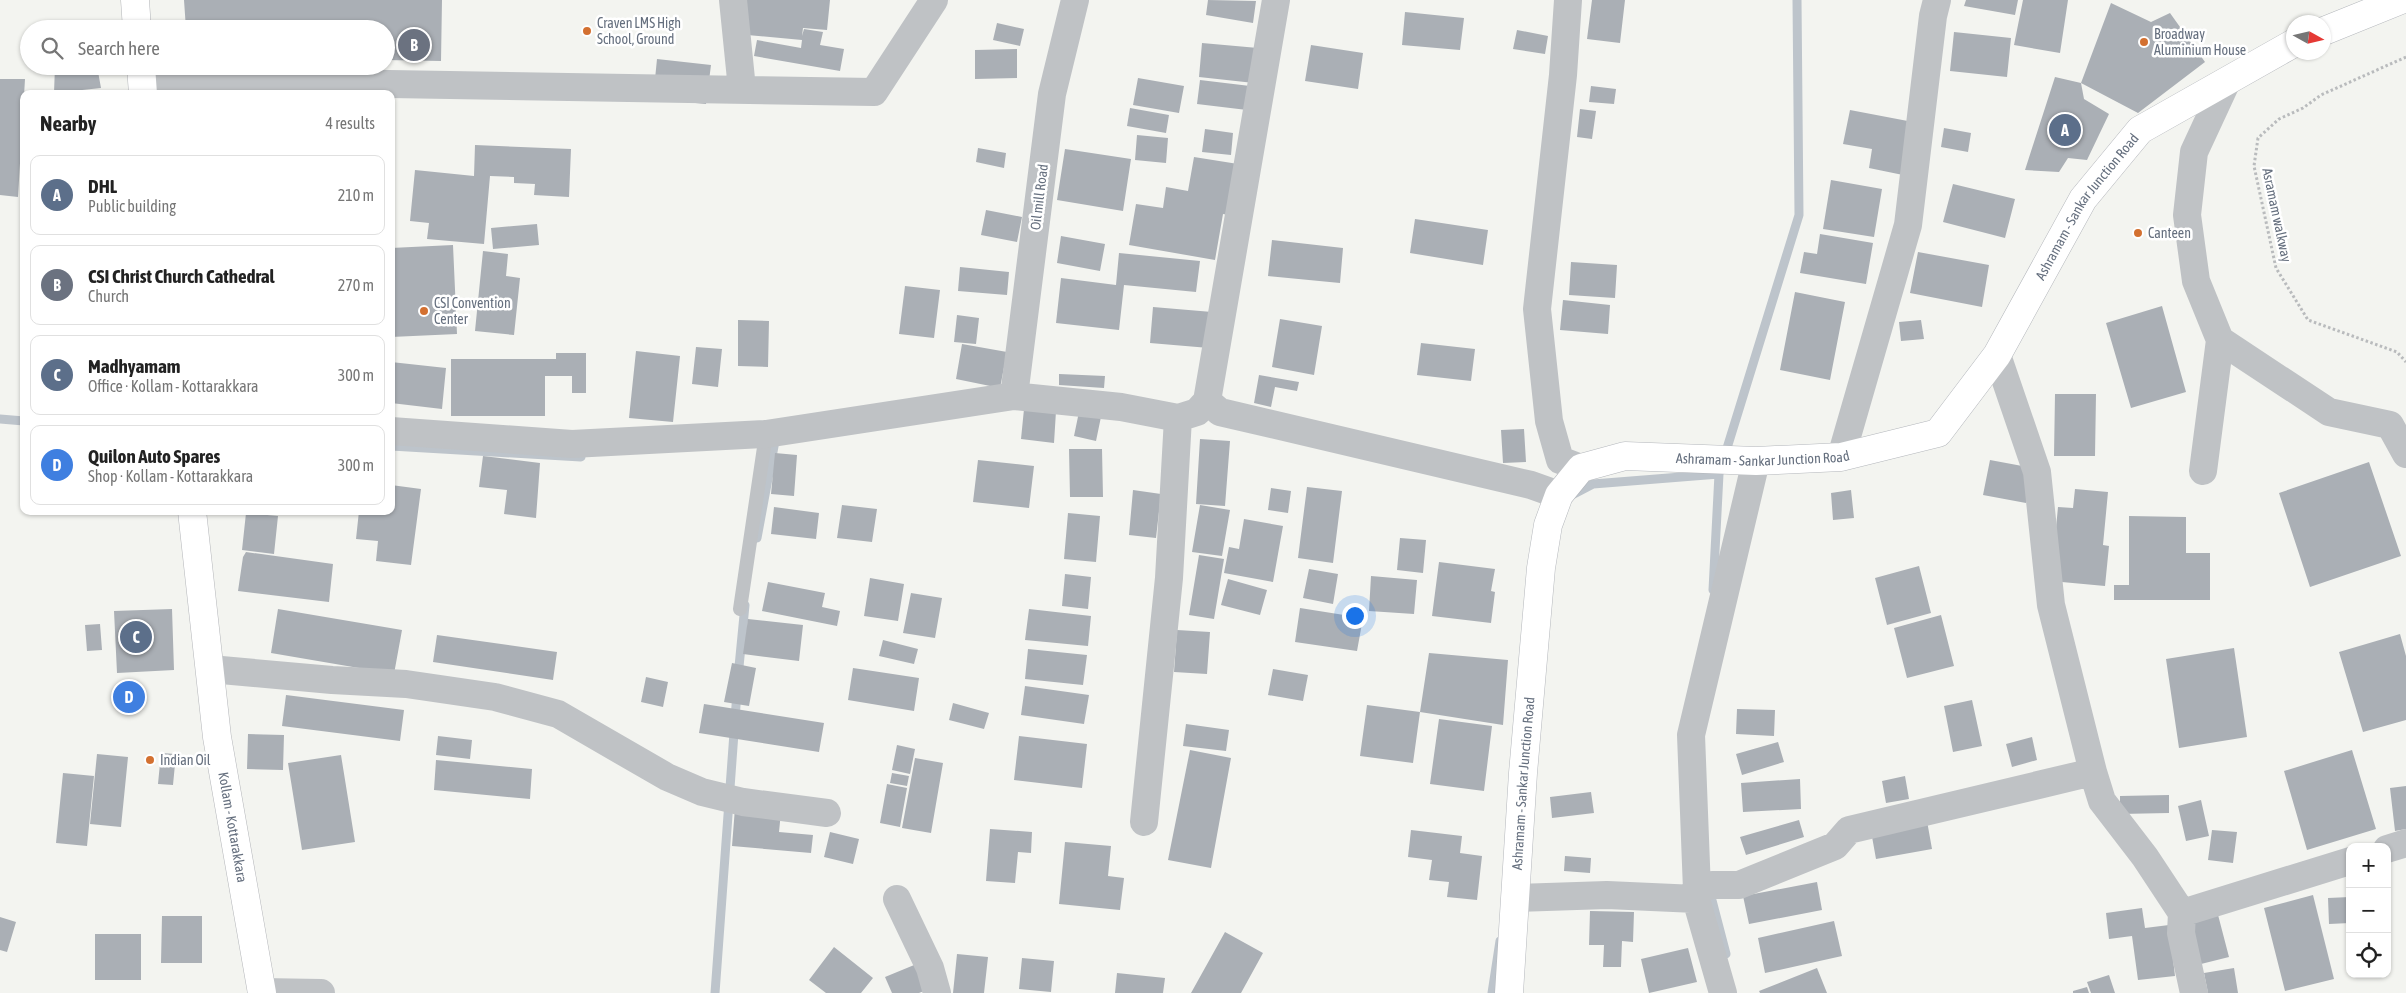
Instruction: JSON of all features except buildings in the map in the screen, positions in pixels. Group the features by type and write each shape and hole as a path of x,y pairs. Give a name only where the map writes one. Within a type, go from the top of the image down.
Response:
{"street":[{"path":"135,0 136,20"},
{"path":"733,0 742,89"},
{"path":"142,80 874,92 934,0"},
{"name":"Oil mill Road","path":"1014,396 1052,94 1074,0"},
{"path":"395,431 572,444 766,434 1014,396 1122,407 1178,418 1197,412 1207,401 1276,0"},
{"path":"1568,0 1563,75 1537,309 1551,429 1560,460 1582,468"},
{"path":"1841,457 1908,225 1933,16 1937,0"},
{"path":"2331,28 2401,0"},
{"name":"Ashramam - Sankar Junction Road","path":"1509,993 1523,773 1541,568 1548,525 1559,496 1582,468 1625,456 1756,461 1841,457 1938,433 1997,355 2083,199 2140,130 2286,48"},
{"path":"2203,471 2220,340 2196,281 2187,216 2194,152 2226,82"},
{"path":"2220,340 2329,412 2390,425 2406,454"},
{"path":"1997,355 2037,472 2051,605 2093,772 2102,801 2146,858 2182,913 2181,934 2194,993"},
{"path":"1207,401 1220,412 1531,485 1559,496"},
{"path":"1144,822 1169,578 1178,418"},
{"path":"1723,993 1702,891 1690,735 1756,461"},
{"name":"Kollam - Kottarakkara","path":"192,515 217,737 261,993"},
{"path":"210,669 332,680 406,684 495,697 558,714 667,777 702,792 743,802 827,813"},
{"path":"1515,898 1702,891 1739,886 1835,846 1849,830 2093,772"},
{"path":"2391,848 2406,843"},
{"path":"2182,913 2346,861"},
{"path":"897,899 930,968 937,993"},
{"path":"261,993 321,993"}],"lane":[{"path":"740,609 766,434"}],"path":[{"name":"Asramam walkway","path":"2406,57 2321,94 2303,108 2279,119 2258,138 2254,166 2276,268 2308,320 2397,352 2406,362"}],"waterway":[{"path":"1713,590 1719,474 1799,215 1797,0"},
{"path":"0,419 20,421"},
{"path":"757,538 775,441 781,440"},
{"path":"395,446 581,457"},
{"path":"1570,496 1593,484 1719,474"},
{"path":"738,677 745,605"},
{"path":"715,993 737,692"},
{"path":"1709,889 1726,954"},
{"path":"1492,993 1500,941"}],"place":[{"name":"Craven LMS High School, Ground","path":"587,31"},
{"name":"Broadway Aluminium House","path":"2144,42"},
{"name":"CSI Christ Church Cathedral","path":"414,45"},
{"name":"DHL","path":"2065,130"},
{"name":"Canteen","path":"2138,233"},
{"name":"CSI Convention Center","path":"424,311"},
{"name":"Madhyamam","path":"136,637"},
{"name":"Quilon Auto Spares","path":"129,697"},
{"name":"Indian Oil","path":"150,760"}]}
